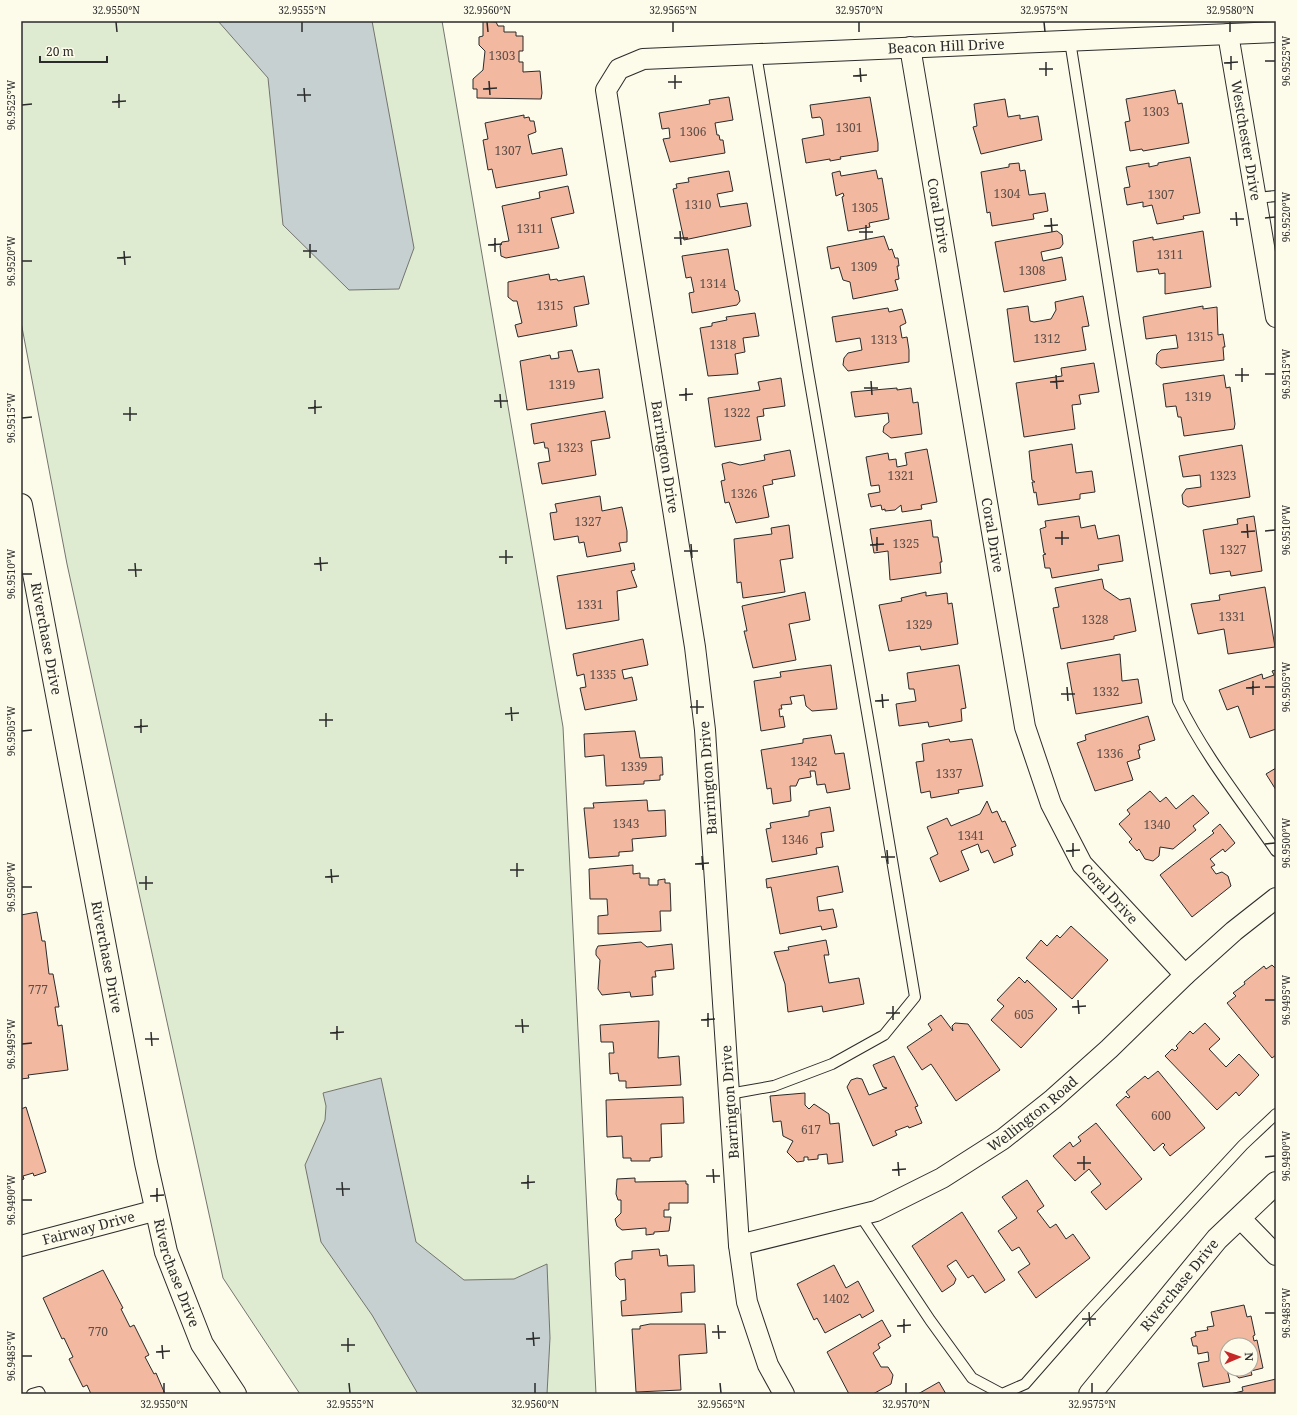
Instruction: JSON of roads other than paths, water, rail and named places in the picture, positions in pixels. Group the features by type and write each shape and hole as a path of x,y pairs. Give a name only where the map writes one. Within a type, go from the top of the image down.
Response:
{"street":[{"name":"Beacon Hill Drive","path":"618,69 643,59 1276,32"},
{"name":"Westchester Drive","path":"1228,34 1276,317"},
{"name":"Coral Drive","path":"910,47 1025,728 1051,804 1082,864 1186,975"},
{"name":"Barrington Drive","path":"618,69 606,90 695,647 706,730 739,1245 747,1302 768,1366 784,1394"},
{"name":"Riverchase Drive","path":"21,505 25,543 146,1163 166,1252 202,1344 235,1394"},
{"name":"Wellington Road","path":"739,1245 876,1211 942,1178 1003,1138 1053,1099 1109,1049 1234,931 1276,898"},
{"name":"Riverchase Drive","path":"1090,1394 1217,1239 1276,1183"},
{"name":"Fairway Drive","path":"21,1246 157,1210"},
{"path":"1240,1218 1276,1255"}],"lane":[{"path":"1070,41 1114,318 1178,701 1191,727 1208,754 1276,851"},
{"path":"729,1094 774,1086 832,1064 884,1035 915,997 809,379 756,54"},
{"path":"1256,198 1276,196"},
{"path":"860,1215 930,1320 972,1378 1002,1394 1025,1384 1082,1318 1243,1145 1276,1114"},
{"path":"32,1394 39,1392 40,1394"}]}
